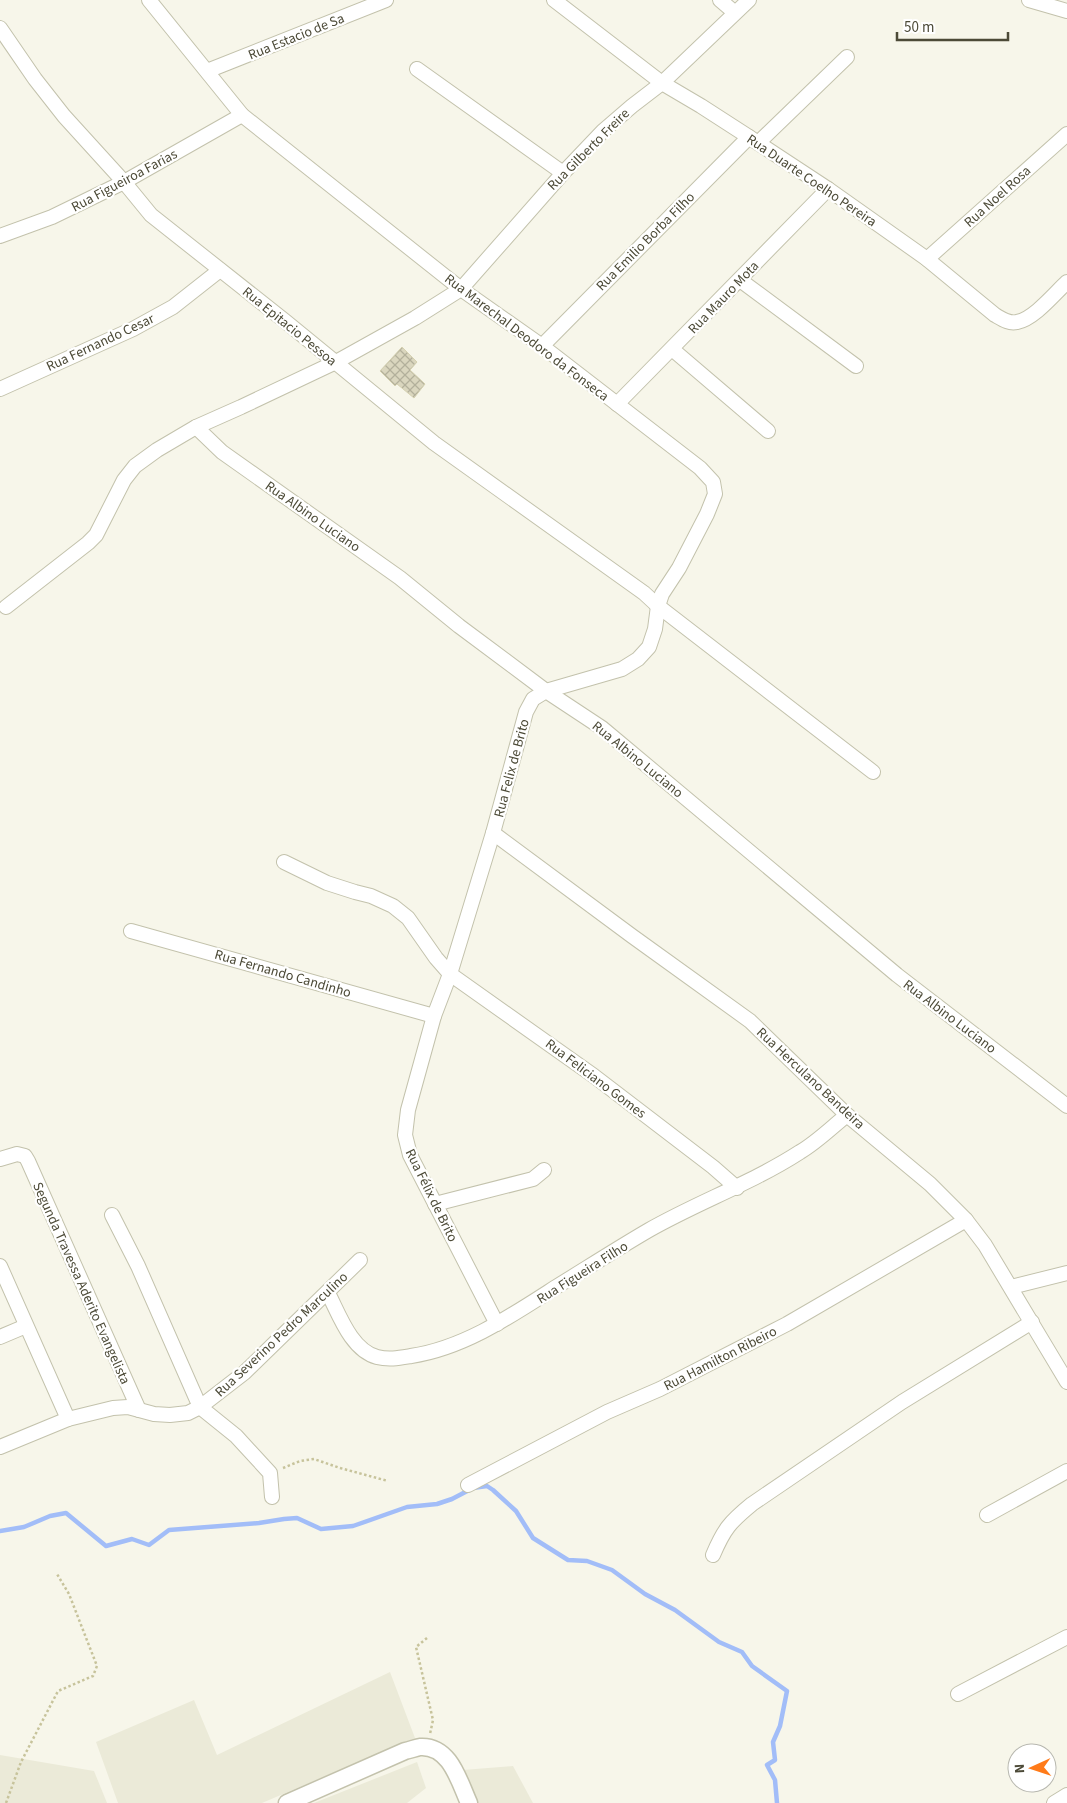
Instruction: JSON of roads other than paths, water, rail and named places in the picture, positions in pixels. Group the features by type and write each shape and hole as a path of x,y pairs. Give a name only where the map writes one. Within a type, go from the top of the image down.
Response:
{"street":[{"name":"Rua Marechal Deodoro da Fonseca","path":"149,0 242,116 461,290 542,346 700,468 710,478 715,494 707,514 660,600"},
{"name":"Rua Estacio de Sa","path":"207,72 386,0"},
{"name":"Rua Duarte Coelho Pereira","path":"554,0 662,83 701,106 828,189 927,259 995,315 1005,321 1018,322 1036,312 1067,282"},
{"path":"720,0 734,12"},
{"name":"Rua Gilberto Freire","path":"6,607 88,543 96,534 124,480 135,466 157,450 196,427 336,362 461,290 563,173 603,131 662,83 734,12 749,0"},
{"path":"1029,0 1067,11"},
{"name":"Rua Epitacio Pessoa","path":"0,28 64,116 124,182 133,196 151,215 336,362 434,443 624,579 660,600"},
{"name":"Rua Emilio Borba Filho","path":"542,346 754,140 847,57"},
{"path":"417,69 563,173"},
{"name":"Rua Figueiroa Farias","path":"1,235 52,217 124,182 242,116"},
{"name":"Rua Noel Rosa","path":"927,259 1067,134"},
{"name":"Rua Mauro Mota","path":"617,404 828,189"},
{"name":"Rua Fernando Cesar","path":"0,389 133,329 173,307 220,270"},
{"path":"740,280 856,366"},
{"path":"672,350 768,431"},
{"name":"Rua Albino Luciano","path":"196,427 222,452 400,578 546,691 602,728 897,975 1067,1106"},
{"path":"660,600 873,772"},
{"name":"Rua Felix de Brito","path":"450,974 493,833 526,712 533,699 546,691 622,669 638,659 649,647 655,628 660,600"},
{"name":"Rua Herculano Bandeira","path":"493,833 632,936 750,1020 848,1115 930,1184 966,1220 985,1245 1067,1382"},
{"name":"Rua Feliciano Gomes","path":"284,862 327,883 371,896 393,906 408,918 436,958 450,974 594,1076 713,1166 737,1188"},
{"name":"Rua Fernando Candinho","path":"131,931 434,1016"},
{"name":"Rua Félix de Brito","path":"450,974 434,1016 408,1110 405,1135 410,1155 497,1324"},
{"name":"Rua Figueira Filho","path":"328,1293 356,1342 367,1353 392,1359 428,1354 457,1344 497,1324 651,1229 737,1188 802,1152 848,1115"},
{"name":"Segunda Travessa Aderito Evangelista","path":"0,1160 17,1154 25,1156 139,1410"},
{"path":"435,1204 533,1179 544,1170"},
{"path":"112,1215 138,1266 200,1407 236,1436 270,1473 272,1497"},
{"name":"Rua Hamilton Ribeiro","path":"468,1485 607,1412 660,1389 787,1324 966,1220"},
{"name":"Rua Severino Pedro Marculino","path":"0,1447 68,1419 112,1408 128,1407 154,1414 170,1415 188,1413 200,1407 244,1373 360,1260"},
{"path":"0,1266 68,1419"},
{"path":"1011,1287 1067,1273"},
{"path":"713,1555 721,1535 733,1520 752,1504 902,1402 1032,1322"},
{"path":"0,1337 26,1326"},
{"path":"987,1515 1067,1471"},
{"path":"958,1694 1067,1637"},
{"path":"287,1803 405,1751 420,1748 431,1748 443,1754 454,1769 469,1803"},
{"path":"1054,1803 1067,1795"}],"waterway":[{"path":"0,1531 24,1527 50,1516 66,1513 106,1546 132,1539 149,1545 169,1530 259,1523 284,1519 297,1518 321,1529 353,1526 407,1507 437,1504 452,1499 473,1488 487,1486 516,1511 533,1538 568,1560 587,1561 612,1570 645,1594 675,1610 719,1642 742,1652 752,1666 787,1691 780,1726 773,1742 775,1760 767,1765 775,1780 777,1803"}]}
